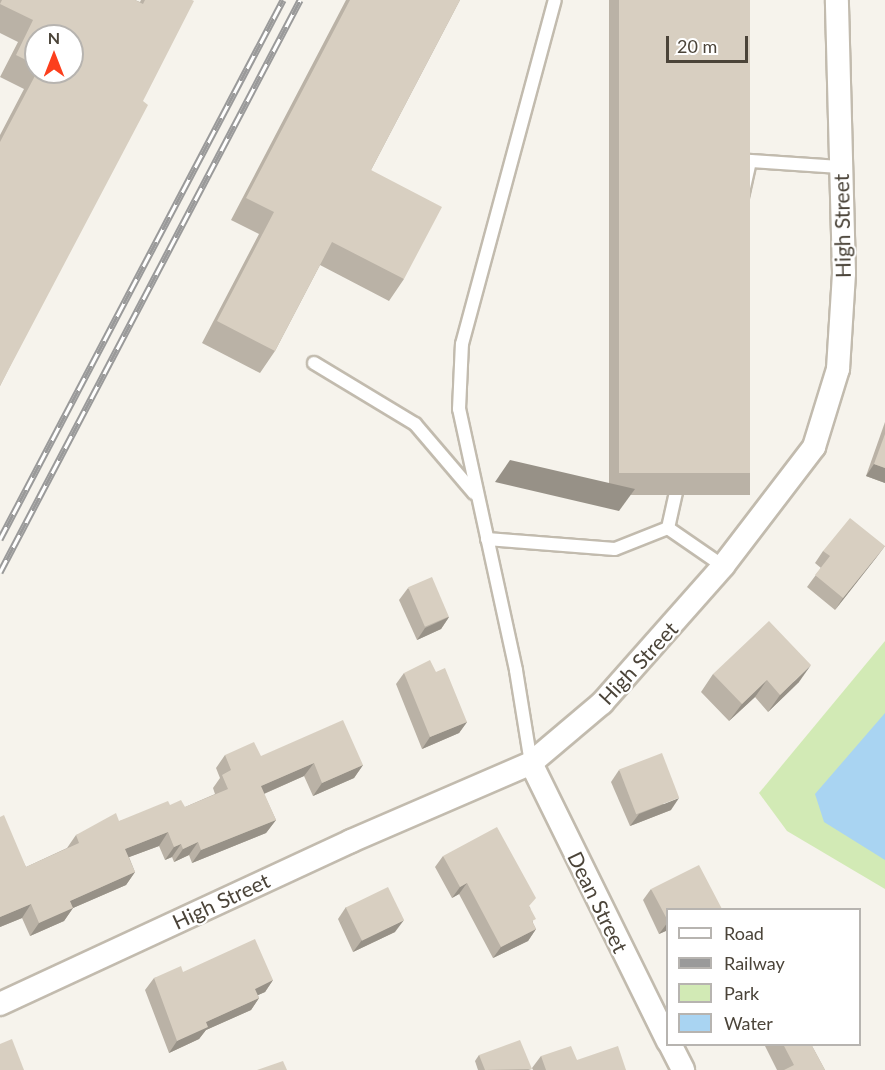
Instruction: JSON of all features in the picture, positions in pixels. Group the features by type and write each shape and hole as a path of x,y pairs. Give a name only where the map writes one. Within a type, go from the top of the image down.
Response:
{"street":[{"name":"High Street","path":"0,1004 351,841 531,763 602,703 723,566 814,447 828,410 842,337 837,0"},
{"name":"Dean Street","path":"531,763 599,907 666,1038"},
{"name":"Dean Street","path":"670,1046 683,1070"}],"lane":[{"path":"531,763 516,670 459,409 462,344 555,0"},
{"path":"668,528 750,161 841,166"},
{"path":"314,363 415,424 477,496"},
{"path":"488,539 615,549 668,528"},
{"path":"668,528 723,566"}],"green space":[{"path":"885,641 885,889 787,831 759,793"}],"water":[{"path":"885,713 885,860 824,822 815,794"}],"building":[{"path":"2,0 135,0 143,4 145,0 194,1 143,101 148,105 0,386 0,142 31,84 84,84 84,24 31,24 33,20 0,4"},
{"path":"350,0 460,0 371,170 442,207 404,279 332,242 275,351 217,321 274,212 246,198"},
{"path":"619,0 750,0 750,473 619,473"},
{"path":"24,39 24,59 16,55"},
{"path":"885,434 885,468 874,464"},
{"path":"850,518 885,546 843,598 815,575 830,556 823,551"},
{"path":"432,577 449,617 425,627 408,587"},
{"path":"769,621 811,665 780,695 767,680 742,704 713,674"},
{"path":"430,660 436,672 445,668 467,722 430,737 404,673"},
{"path":"343,720 363,765 322,783 314,763 261,786 276,820 201,850 198,842 183,849 181,844 174,847 168,832 125,849 135,872 70,901 73,908 39,923 31,904 0,917 0,817 4,815 26,867 79,843 76,835 116,813 119,821 168,801 170,805 181,800 185,807 228,789 222,775 231,770 225,755 254,742 261,756"},
{"path":"662,753 679,798 636,814 619,769"},
{"path":"497,827 536,898 529,906 536,919 532,921 536,929 501,947 467,883 460,887 443,856"},
{"path":"699,865 721,908 666,908 666,917 651,889"},
{"path":"388,887 404,920 362,941 346,908"},
{"path":"255,939 273,980 255,989 259,998 206,1022 208,1027 177,1041 154,978 181,966 183,972"},
{"path":"12,1039 24,1070 0,1070 0,1044"},
{"path":"520,1040 532,1069 485,1070 479,1055"},
{"path":"571,1046 577,1060 618,1046 626,1070 546,1070 541,1056"},
{"path":"784,1046 812,1046 825,1070 784,1070 794,1065"},
{"path":"283,1061 287,1070 257,1070"}],"railway":[{"path":"0,539 283,0"},
{"path":"0,572 300,0"}]}
